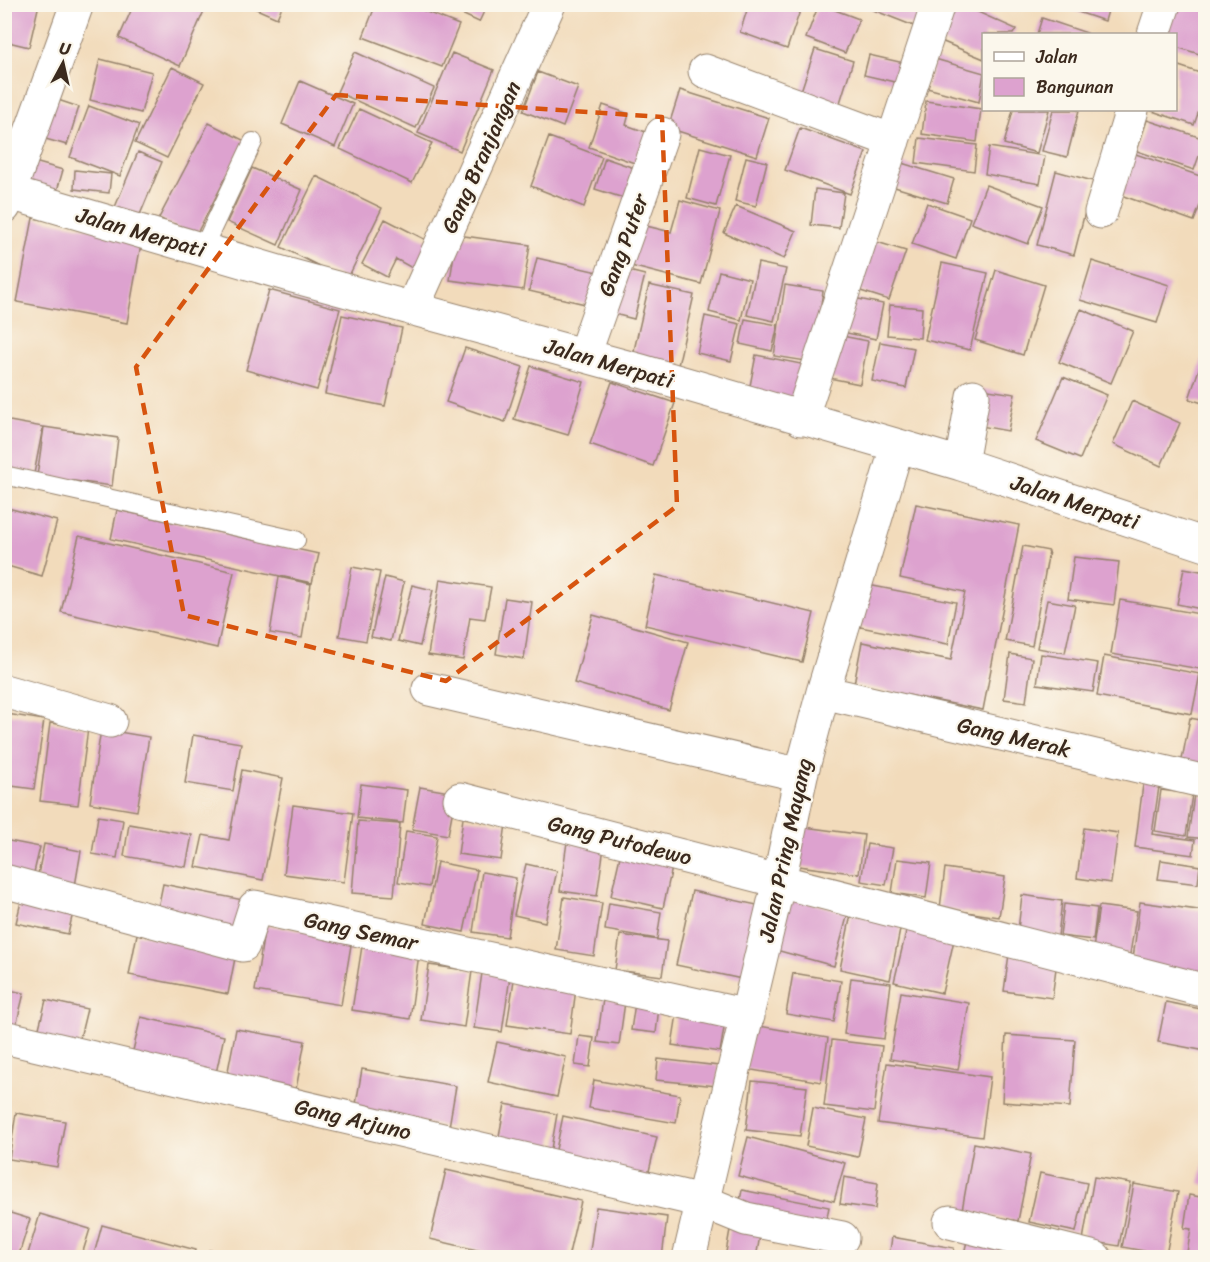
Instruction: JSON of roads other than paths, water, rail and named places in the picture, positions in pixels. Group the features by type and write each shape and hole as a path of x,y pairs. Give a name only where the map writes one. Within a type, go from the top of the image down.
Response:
{"street":[{"path":"7,200 77,4"},
{"name":"Gang Branjangan","path":"412,309 549,4"},
{"path":"801,418 938,4"},
{"path":"1155,33 1164,4"},
{"path":"705,71 893,141"},
{"path":"1101,212 1132,111"},
{"name":"Gang Puter","path":"584,356 662,134"},
{"name":"Jalan Merpati","path":"7,200 202,250 961,464 1206,545"},
{"path":"961,464 973,396"},
{"name":"Jalan Pring Mayang","path":"689,1257 748,1016 801,775 823,692 897,447"},
{"path":"429,689 801,775"},
{"path":"4,691 110,721"},
{"name":"Gang Merak","path":"823,692 1206,782"},
{"name":"Gang Putodewo","path":"460,799 1206,991"},
{"name":"Gang Semar","path":"4,881 243,945 255,907 748,1016"},
{"name":"Gang Arjuno","path":"4,1037 702,1201 746,1219 842,1238"},
{"path":"950,1222 1095,1257"}],"lane":[{"path":"202,250 253,142"},
{"path":"4,475 296,540"}]}
